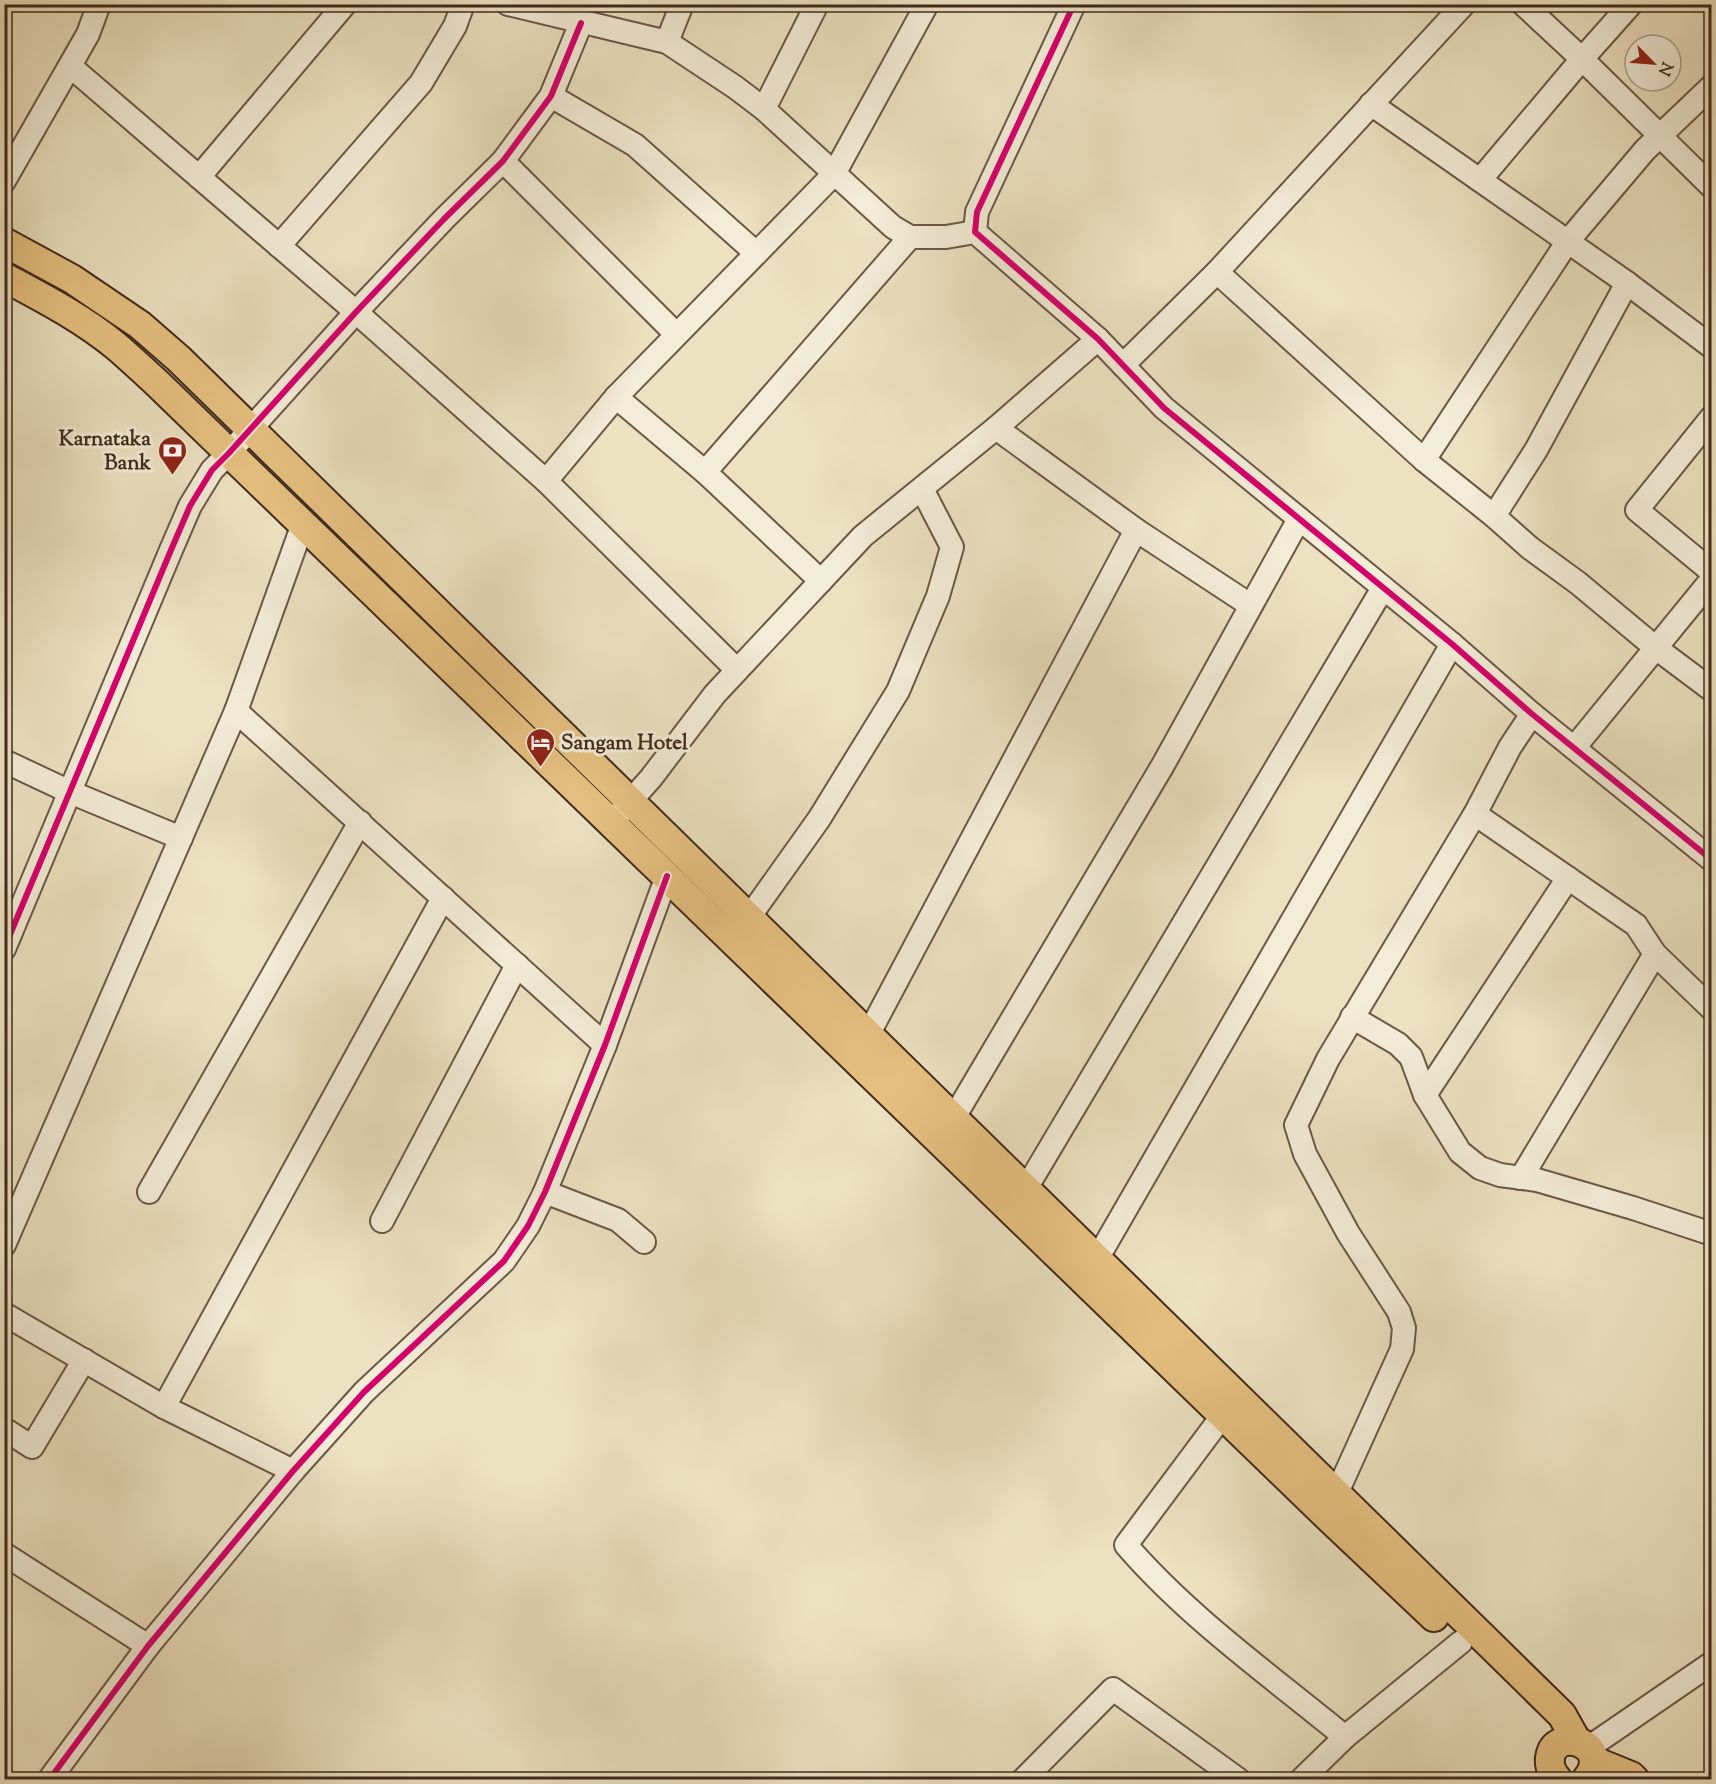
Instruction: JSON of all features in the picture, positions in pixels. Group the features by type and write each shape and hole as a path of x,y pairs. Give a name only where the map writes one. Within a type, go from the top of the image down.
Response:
{"main road":[{"path":"4,242 72,279 140,325 179,359 630,802 741,929 1019,1200 1223,1415 1257,1432"},
{"path":"4,277 54,304 116,346 230,453 667,876 741,929 868,1035 954,1119 1019,1200 1097,1259 1257,1432 1331,1505 1461,1642 1585,1761"},
{"path":"1331,1505 1562,1715 1585,1761"},
{"path":"1553,1778 1551,1753 1585,1761 1635,1779"}],"street":[{"path":"4,181 88,34 99,4"},
{"path":"199,177 345,4"},
{"path":"279,246 421,83 455,26 463,4"},
{"path":"508,4 574,16 667,42 764,109 893,227 910,237 946,237 975,232"},
{"path":"667,42 682,4"},
{"path":"764,109 817,4"},
{"path":"546,481 616,397 834,174 927,4"},
{"path":"975,232 977,212 1074,4"},
{"path":"1123,365 1217,272 1464,4"},
{"path":"1523,4 1712,187"},
{"path":"1480,180 1631,4"},
{"path":"4,949 190,506 212,470 230,453 356,312 444,219 503,161 551,96 574,16"},
{"path":"70,66 356,312 546,481 737,670"},
{"path":"1424,460 1568,241 1659,135 1712,86"},
{"path":"551,96 634,145 756,253"},
{"path":"1371,104 1627,283 1712,347"},
{"path":"503,161 676,334"},
{"path":"975,232 1098,339 1164,408 1452,644 1532,714 1712,860"},
{"path":"705,472 910,237"},
{"path":"1217,272 1424,460 1530,548 1712,690"},
{"path":"1494,516 1536,450 1627,283"},
{"path":"611,823 651,778 715,694 863,536 996,428 1098,339"},
{"path":"616,397 705,472 821,581"},
{"path":"1712,417 1637,510 1712,572"},
{"path":"996,428 1136,530 1250,605"},
{"path":"741,929 819,819 898,691 938,596 952,547 922,489"},
{"path":"954,1119 1163,765 1299,519"},
{"path":"4,1245 236,711 303,524"},
{"path":"868,1035 1136,530"},
{"path":"1574,748 1712,579"},
{"path":"1019,1200 1383,588"},
{"path":"1097,1259 1452,644"},
{"path":"236,711 605,1045"},
{"path":"1331,1505 1402,1349 1404,1328 1399,1312 1348,1233 1305,1154 1296,1125 1328,1059 1352,1017 1475,814 1510,747 1532,714"},
{"path":"4,761 70,792 181,838"},
{"path":"1475,814 1636,925 1655,954 1712,1009"},
{"path":"149,1192 360,822"},
{"path":"49,1779 148,1646 293,1471 388,1368 504,1261 528,1226 545,1191 605,1045 667,876"},
{"path":"1425,1095 1568,878"},
{"path":"164,1407 443,898"},
{"path":"1521,1178 1655,954"},
{"path":"381,1221 517,965"},
{"path":"1352,1017 1398,1044 1411,1057 1425,1095 1460,1152 1480,1168 1500,1175 1537,1180 1712,1234"},
{"path":"545,1191 618,1220 644,1242"},
{"path":"4,1314 164,1407 293,1471"},
{"path":"4,1430 32,1447 84,1360"},
{"path":"1223,1415 1126,1545 1186,1607 1346,1737"},
{"path":"4,1554 148,1646"},
{"path":"1301,1779 1346,1737 1461,1642"},
{"path":"1585,1761 1712,1663"},
{"path":"1023,1779 1113,1689 1239,1779"}],"cycle path":[{"path":"1074,4 977,212 975,232 1098,339 1164,408 1452,644 1532,714 1712,860"},
{"path":"4,949 190,506 212,470 356,312 444,219 503,161 551,96 581,23"},
{"path":"49,1780 148,1646 293,1471 364,1392 504,1261 528,1226 545,1192 605,1045 667,876"}],"place":[{"name":"Karnataka Bank","path":"172,476"},
{"name":"Sangam Hotel","path":"540,768"}]}
